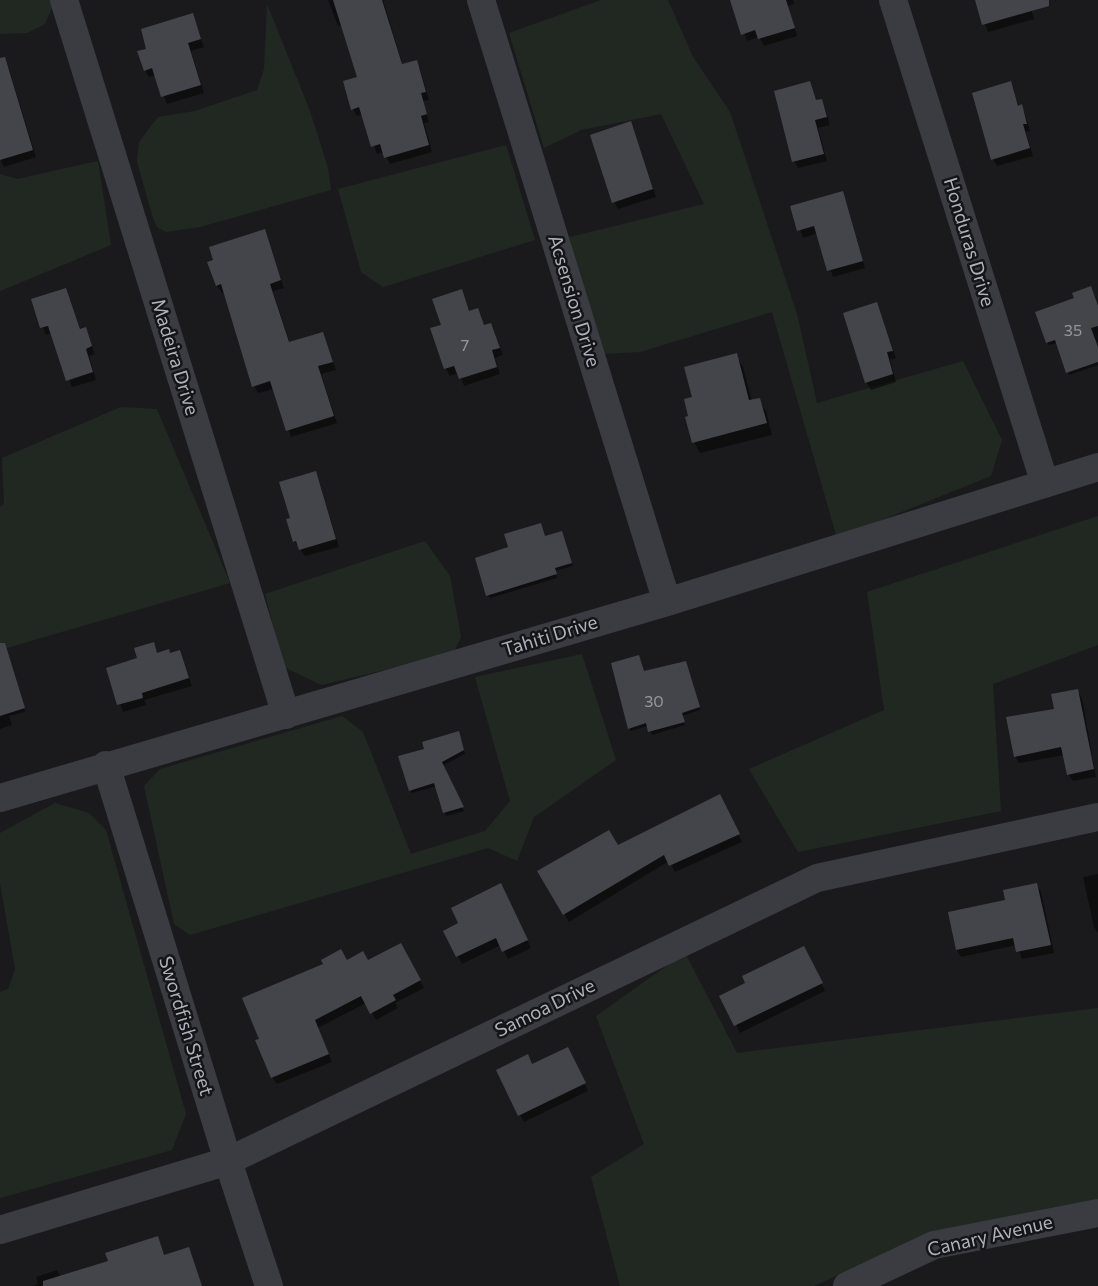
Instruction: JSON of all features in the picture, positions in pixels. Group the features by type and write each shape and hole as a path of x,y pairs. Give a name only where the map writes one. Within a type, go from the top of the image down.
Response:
{"street":[{"name":"Madeira Drive","path":"64,0 286,715"},
{"name":"Acsension Drive","path":"481,0 667,601"},
{"name":"Honduras Drive","path":"893,0 1045,484"},
{"name":"Tahiti Drive","path":"0,798 667,601 1098,467"},
{"name":"Swordfish Street","path":"106,765 228,1161 270,1286"},
{"name":"Samoa Drive","path":"0,1230 228,1161 817,878 1098,817"},
{"name":"Canary Avenue","path":"847,1286 934,1245 1098,1213"}],"shaded area":[{"path":"0,0 52,0 54,3 45,24 27,33 0,34"},
{"path":"601,0 668,0 693,57 730,112 797,314 817,403 963,361 1002,440 991,476 837,538 772,312 640,352 601,354 562,239 704,204 661,114 581,130 544,148 509,33"},
{"path":"267,4 310,111 328,168 331,190 200,227 166,232 157,227 153,218 137,162 139,142 158,117 195,111 257,90 264,69"},
{"path":"506,145 535,240 383,287 361,272 338,189"},
{"path":"98,161 111,245 0,291 0,174 17,179"},
{"path":"121,407 157,409 230,583 0,650 0,507 4,504 2,458"},
{"path":"1098,516 1098,645 993,684 1001,811 798,852 749,769 884,710 867,592"},
{"path":"425,541 450,576 461,637 453,654 321,685 284,667 265,594"},
{"path":"582,654 616,760 534,817 517,861 488,848 190,935 174,924 144,786 160,769 342,716 363,732 411,854 485,831 510,801 475,677"},
{"path":"55,803 89,813 106,830 186,1114 172,1150 0,1198 0,992 8,989 15,969 0,883 0,833"},
{"path":"685,953 737,1053 1098,1008 1098,1200 903,1245 814,1286 620,1286 591,1177 644,1144 596,1016"}],"building":[{"path":"333,0 382,0 402,64 417,60 426,92 421,93 427,114 421,116 429,145 384,158 380,144 371,147 359,107 351,110 343,81 357,77"},
{"path":"730,0 786,0 795,28 758,39 755,30 741,35"},
{"path":"975,0 1049,0 1049,6 982,25"},
{"path":"193,13 201,39 188,43 201,85 161,97 152,68 144,71 137,51 146,49 141,29"},
{"path":"5,57 33,150 0,160 0,58"},
{"path":"810,81 816,100 822,99 827,117 815,120 824,154 792,162 774,91"},
{"path":"1011,81 1018,106 1022,104 1027,124 1023,124 1030,148 991,160 972,93"},
{"path":"631,121 653,189 612,203 590,135"},
{"path":"843,191 863,261 827,271 814,226 797,231 790,206"},
{"path":"265,229 281,280 270,284 289,342 323,332 333,362 318,366 334,416 286,431 270,381 252,387 221,284 216,286 207,262 213,260 209,247"},
{"path":"1091,286 1098,306 1098,326 1091,328 1098,347 1098,362 1066,373 1055,340 1046,343 1035,312 1074,298 1072,293"},
{"path":"66,288 80,329 86,327 92,346 86,349 93,372 66,381 48,326 40,328 31,299"},
{"path":"462,289 469,311 478,308 484,325 491,323 500,348 492,350 497,367 459,379 454,366 444,369 430,328 441,325 432,299"},
{"path":"877,302 893,351 887,352 893,374 865,383 843,313"},
{"path":"737,353 749,400 760,398 767,423 692,443 685,417 688,416 684,399 692,397 684,367"},
{"path":"316,471 336,539 299,550 296,541 293,542 286,519 290,518 279,482"},
{"path":"541,523 545,536 562,531 572,563 555,568 557,574 486,596 475,558 508,547 504,534"},
{"path":"154,642 157,653 169,649 170,653 180,650 189,678 142,693 143,698 117,705 106,668 137,658 134,648"},
{"path":"0,643 5,643 25,708 0,716"},
{"path":"639,655 644,671 686,661 700,707 682,713 685,722 648,732 646,723 628,729 611,663"},
{"path":"1078,689 1094,769 1067,775 1061,747 1014,757 1006,717 1054,709 1051,694"},
{"path":"459,731 464,750 442,762 464,807 443,813 434,783 409,791 398,756 424,749 422,742"},
{"path":"720,794 740,834 669,866 664,855 563,915 537,871 609,830 618,845"},
{"path":"501,883 528,940 502,952 496,938 456,957 443,931 458,923 451,908"},
{"path":"1037,883 1051,945 1016,952 1013,938 956,950 948,912 1005,900 1003,890"},
{"path":"401,943 421,980 393,995 396,1000 370,1014 361,996 315,1020 329,1054 271,1078 242,998 323,964 321,960 341,949 347,960 363,951 368,960"},
{"path":"804,946 823,983 734,1026 719,996 745,983 742,976"},
{"path":"568,1047 586,1083 518,1116 496,1070 528,1054 532,1064"},
{"path":"158,1236 164,1255 189,1247 202,1286 43,1286 43,1281 108,1261 105,1253"}]}
